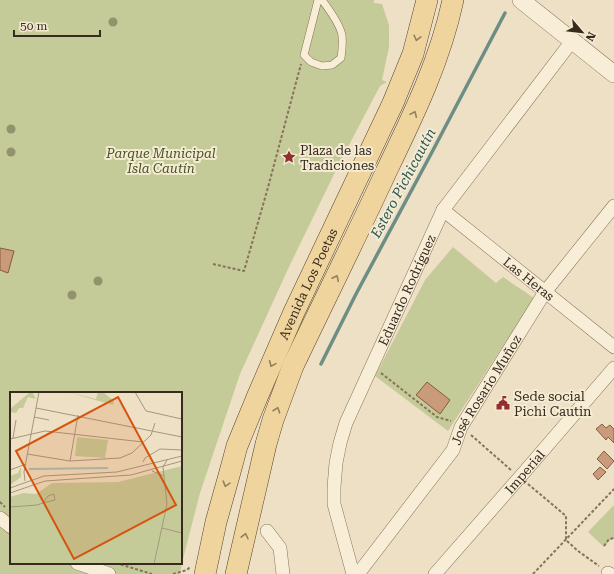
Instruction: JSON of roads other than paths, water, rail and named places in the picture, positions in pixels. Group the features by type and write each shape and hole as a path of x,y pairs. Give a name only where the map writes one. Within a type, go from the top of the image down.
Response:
{"main road":[{"name":"Avenida Los Poetas","path":"205,574 222,497 238,446 258,395 294,312 393,103 413,54 427,0"},
{"name":"Avenida Los Poetas","path":"236,574 266,444 273,420 293,366 414,113 436,61 453,0"}],"street":[{"path":"530,3 572,41 614,74"},
{"name":"Eduardo Rodríguez","path":"353,574 334,504 336,463 340,442 346,423 443,210 572,41"},
{"name":"José Rosario Muñoz","path":"358,574 453,450 461,427 545,292 614,206"},
{"name":"Las Heras","path":"443,210 614,347"},
{"name":"Imperial","path":"434,574 614,368"},
{"path":"0,518 10,527"},
{"path":"267,531 280,548 283,574"},
{"path":"194,574 203,564 210,548"},
{"path":"80,564 109,574"}],"lane":[{"path":"318,0 304,55 311,62 322,66 332,65 341,58 343,47 342,34 330,11 322,0"}],"waterway":[{"name":"Estero Pichicautín","path":"321,364 356,294 505,13"}],"place":[{"name":"Plaza de las Tradiciones","path":"289,157"},
{"name":"Sede social Pichi Cautin","path":"503,403"}],"park label":[{"name":"Parque Municipal Isla Cautín","path":"161,160"}]}
